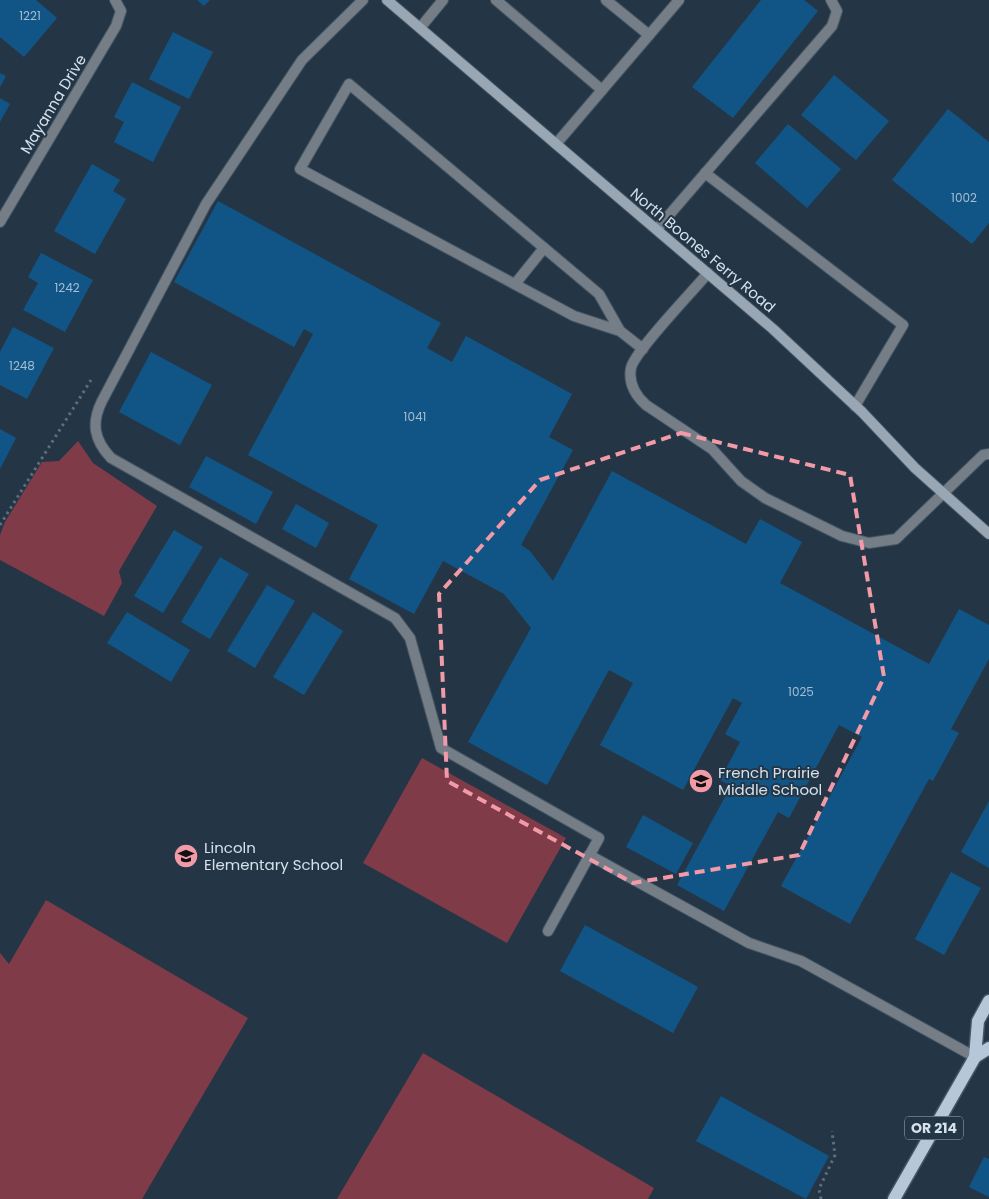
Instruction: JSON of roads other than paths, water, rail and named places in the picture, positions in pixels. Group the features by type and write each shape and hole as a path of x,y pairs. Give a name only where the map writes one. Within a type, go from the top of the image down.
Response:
{"main road":[{"name":"North Boones Ferry Road","path":"387,0 773,328 856,406 943,495 989,534"},
{"name":"OR 214","path":"894,1199 975,1057 978,1021 989,1002"},
{"name":"OR 214","path":"975,1057 989,1048"}],"street":[{"name":"Mayanna Drive","path":"0,222 116,26 121,11 115,0"},
{"path":"363,0 302,60 206,204 99,407 94,424 96,437 102,448 111,458 395,618 410,638 441,748 598,838 548,930"},
{"path":"420,28 442,0"},
{"path":"496,0 602,90"},
{"path":"606,0 649,35"},
{"path":"556,144 679,0"},
{"path":"656,229 832,26 838,11 831,0"},
{"path":"620,331 599,294 349,84 300,169 574,316 620,331 643,349"},
{"path":"705,173 903,325 856,406"},
{"path":"515,284 544,248"},
{"path":"708,273 634,359 630,380 639,399 712,449 741,482 842,536 869,542 896,540 983,455 989,454"},
{"path":"589,855 749,943 801,961 975,1057"}],"place":[{"name":"French Prairie Middle School","path":"701,781"},
{"name":"Lincoln Elementary School","path":"186,856"}]}
